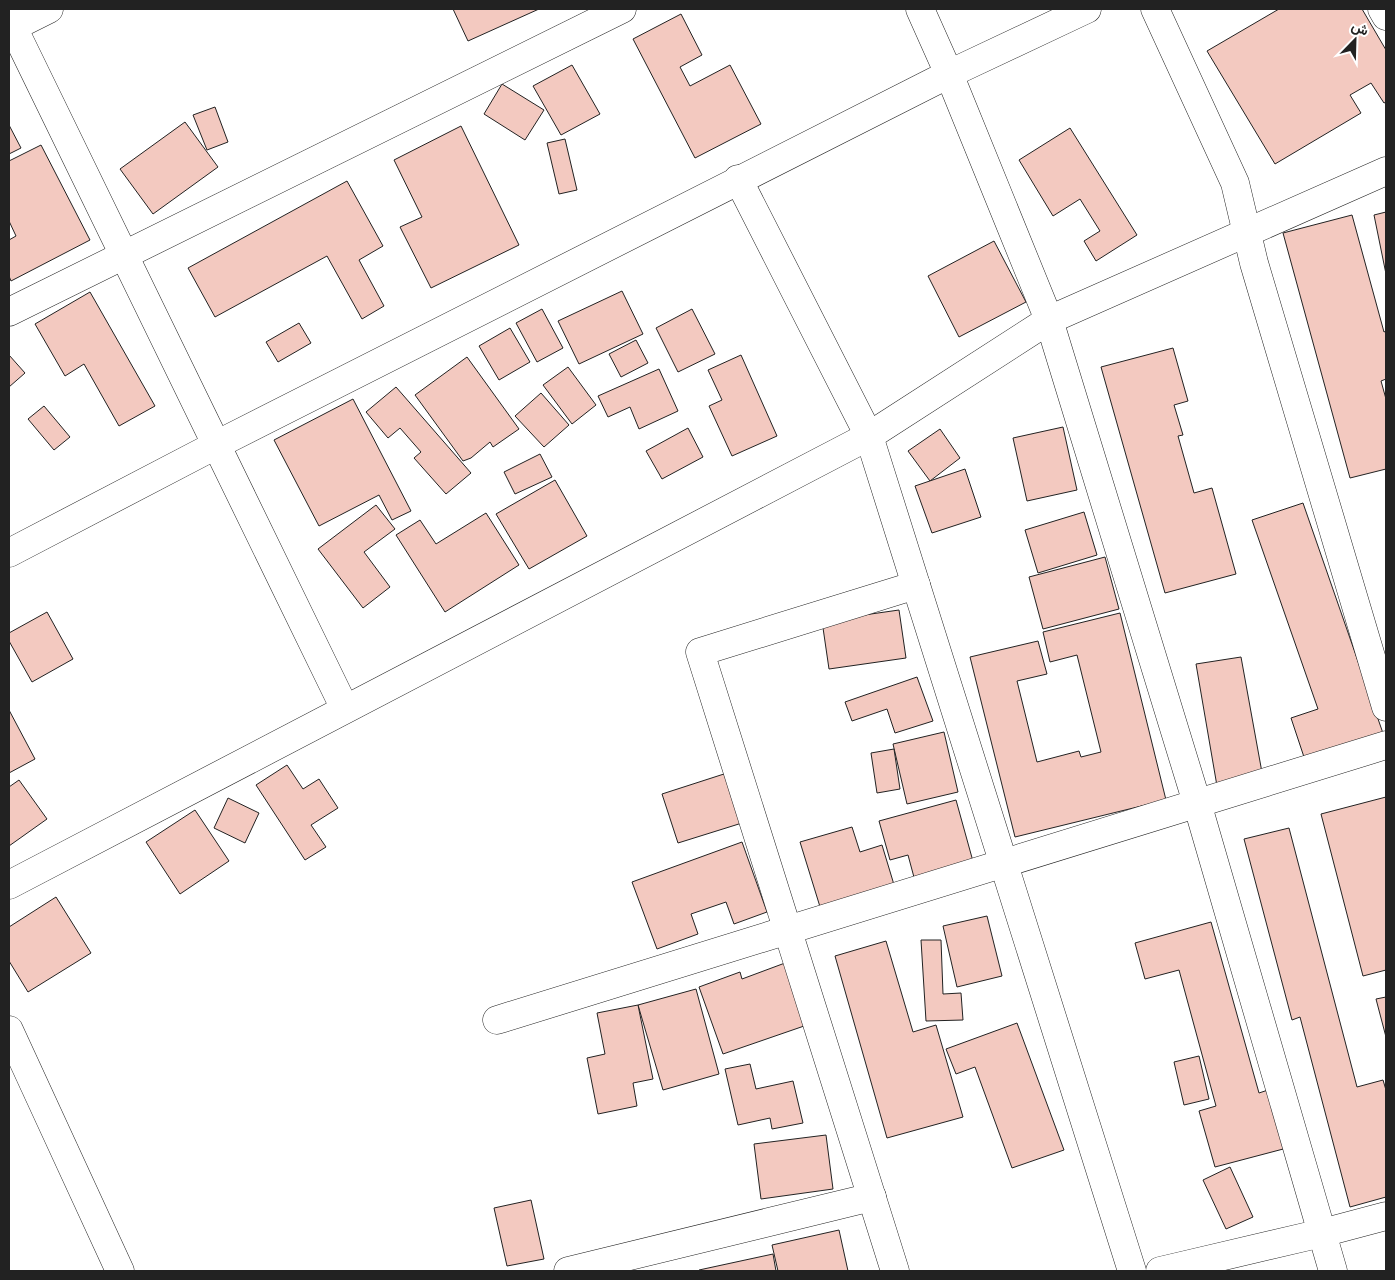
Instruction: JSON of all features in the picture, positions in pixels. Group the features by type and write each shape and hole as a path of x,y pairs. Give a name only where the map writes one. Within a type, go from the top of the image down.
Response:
{"street":[{"path":"49,9 10,25 124,254 345,709"},
{"path":"9,312 622,9"},
{"path":"920,9 949,74 1049,320 1197,803 1333,1271"},
{"path":"9,554 216,445 738,180 949,74 1087,9"},
{"path":"1155,9 1235,183 1254,263 1386,707"},
{"path":"1382,9 1386,16"},
{"path":"9,885 869,436 1049,320 1386,170"},
{"path":"738,180 869,436 1132,1271"},
{"path":"895,1271 700,652 916,585"},
{"path":"497,1020 1386,745"},
{"path":"9,1030 120,1271"},
{"path":"568,1271 872,1197"},
{"path":"1160,1271 1386,1216"}],"building":[{"path":"453,9 539,9 468,41"},
{"path":"1279,9 1362,9 1386,50 1386,102 1384,103 1371,83 1350,95 1361,113 1275,164 1207,51"},
{"path":"681,14 702,55 680,67 690,86 730,65 761,124 695,158 633,39"},
{"path":"572,65 600,114 561,135 533,86"},
{"path":"502,84 544,110 525,140 484,114"},
{"path":"215,107 228,142 207,150 193,115"},
{"path":"185,122 218,167 153,214 120,169"},
{"path":"9,125 21,148 9,154"},
{"path":"461,126 519,245 431,288 400,227 422,217 394,160"},
{"path":"1070,128 1137,235 1096,261 1084,241 1100,231 1080,199 1053,216 1019,160"},
{"path":"565,139 577,190 559,194 547,143"},
{"path":"41,145 90,240 11,281 9,276 9,240 16,236 9,221 9,161"},
{"path":"347,181 383,246 359,260 384,306 362,319 327,256 215,317 188,268"},
{"path":"1386,212 1386,274 1374,215"},
{"path":"1352,215 1384,332 1386,331 1386,379 1381,381 1386,399 1386,469 1350,478 1283,233"},
{"path":"994,241 1026,302 959,337 928,276"},
{"path":"622,291 643,334 579,364 558,321"},
{"path":"90,292 155,406 119,426 84,364 65,376 35,324"},
{"path":"542,309 563,348 537,362 516,323"},
{"path":"692,309 715,354 678,372 656,328"},
{"path":"299,323 311,343 278,362 266,342"},
{"path":"510,328 530,362 499,380 479,346"},
{"path":"636,340 648,363 621,377 609,354"},
{"path":"1173,348 1188,401 1174,405 1183,435 1178,436 1194,493 1212,488 1236,574 1165,593 1101,367"},
{"path":"9,355 25,373 9,387"},
{"path":"741,355 777,436 732,456 709,406 722,400 708,370"},
{"path":"467,357 519,429 493,447 490,442 471,458 463,461 415,395"},
{"path":"568,367 596,405 572,424 543,385"},
{"path":"659,369 678,411 639,429 630,407 608,417 598,396"},
{"path":"396,387 471,473 446,494 414,458 421,452 400,428 388,438 366,412"},
{"path":"541,393 569,425 544,447 515,416"},
{"path":"353,399 411,511 392,520 379,495 319,526 274,440"},
{"path":"44,406 70,437 54,450 28,419"},
{"path":"1063,427 1077,490 1027,501 1013,438"},
{"path":"688,428 703,457 662,479 646,451"},
{"path":"940,429 960,458 930,481 908,451"},
{"path":"540,454 552,477 515,494 504,472"},
{"path":"965,469 981,517 932,533 915,486"},
{"path":"555,480 587,536 529,569 496,514"},
{"path":"1303,503 1385,739 1307,766 1291,718 1318,709 1252,520"},
{"path":"376,505 395,529 364,552 390,587 363,608 318,549"},
{"path":"1084,512 1097,555 1038,573 1025,530"},
{"path":"486,513 519,565 445,612 396,535 420,520 436,544"},
{"path":"1105,557 1119,609 1043,629 1029,577"},
{"path":"899,610 906,658 829,669 822,621"},
{"path":"47,612 73,659 32,682 9,641 9,633"},
{"path":"1120,613 1166,800 1015,837 970,657 1038,641 1047,674 1017,681 1037,762 1079,751 1081,757 1101,752 1077,655 1050,662 1043,632"},
{"path":"1241,657 1263,778 1217,786 1196,664"},
{"path":"917,677 933,721 895,733 887,709 852,721 845,702"},
{"path":"9,710 35,759 9,773"},
{"path":"944,732 958,792 907,804 893,744"},
{"path":"894,749 900,789 877,793 871,753"},
{"path":"287,765 303,789 319,779 338,808 311,825 326,847 305,860 256,785"},
{"path":"727,773 742,823 678,843 662,794"},
{"path":"19,780 47,819 9,846 9,787"},
{"path":"1386,797 1386,970 1363,976 1321,814"},
{"path":"228,798 259,813 245,843 214,828"},
{"path":"956,800 974,865 915,881 908,855 890,860 879,821"},
{"path":"195,810 229,861 180,894 146,842"},
{"path":"852,827 860,852 882,845 895,888 821,910 800,842"},
{"path":"1289,828 1357,1087 1383,1080 1386,1090 1386,1197 1350,1207 1300,1017 1292,1020 1244,839"},
{"path":"742,842 767,912 734,924 726,902 691,914 698,934 657,949 632,882"},
{"path":"56,897 91,953 28,992 9,961 9,927"},
{"path":"987,916 1002,976 957,987 943,926"},
{"path":"1211,922 1259,1093 1271,1089 1287,1148 1215,1167 1199,1111 1216,1106 1179,970 1145,979 1135,943"},
{"path":"921,940 941,940 943,994 961,993 963,1020 926,1021"},
{"path":"886,941 913,1032 936,1025 963,1117 887,1138 835,956"},
{"path":"785,963 807,1025 723,1054 699,987 740,972 742,979"},
{"path":"696,989 719,1074 663,1090 638,1005"},
{"path":"1386,997 1386,1037 1376,999"},
{"path":"638,1005 653,1079 633,1083 637,1106 598,1114 587,1058 605,1054 597,1013"},
{"path":"1017,1023 1064,1150 1012,1168 975,1067 956,1074 946,1049"},
{"path":"1199,1056 1209,1099 1184,1105 1174,1062"},
{"path":"750,1064 756,1089 793,1081 803,1123 772,1129 770,1118 738,1125 725,1069"},
{"path":"826,1135 833,1189 761,1199 754,1144"},
{"path":"1230,1167 1253,1217 1226,1229 1203,1180"},
{"path":"531,1200 544,1259 507,1266 494,1208"},
{"path":"839,1230 848,1271 778,1271 772,1245"},
{"path":"773,1254 776,1271 699,1271 699,1270"}]}
